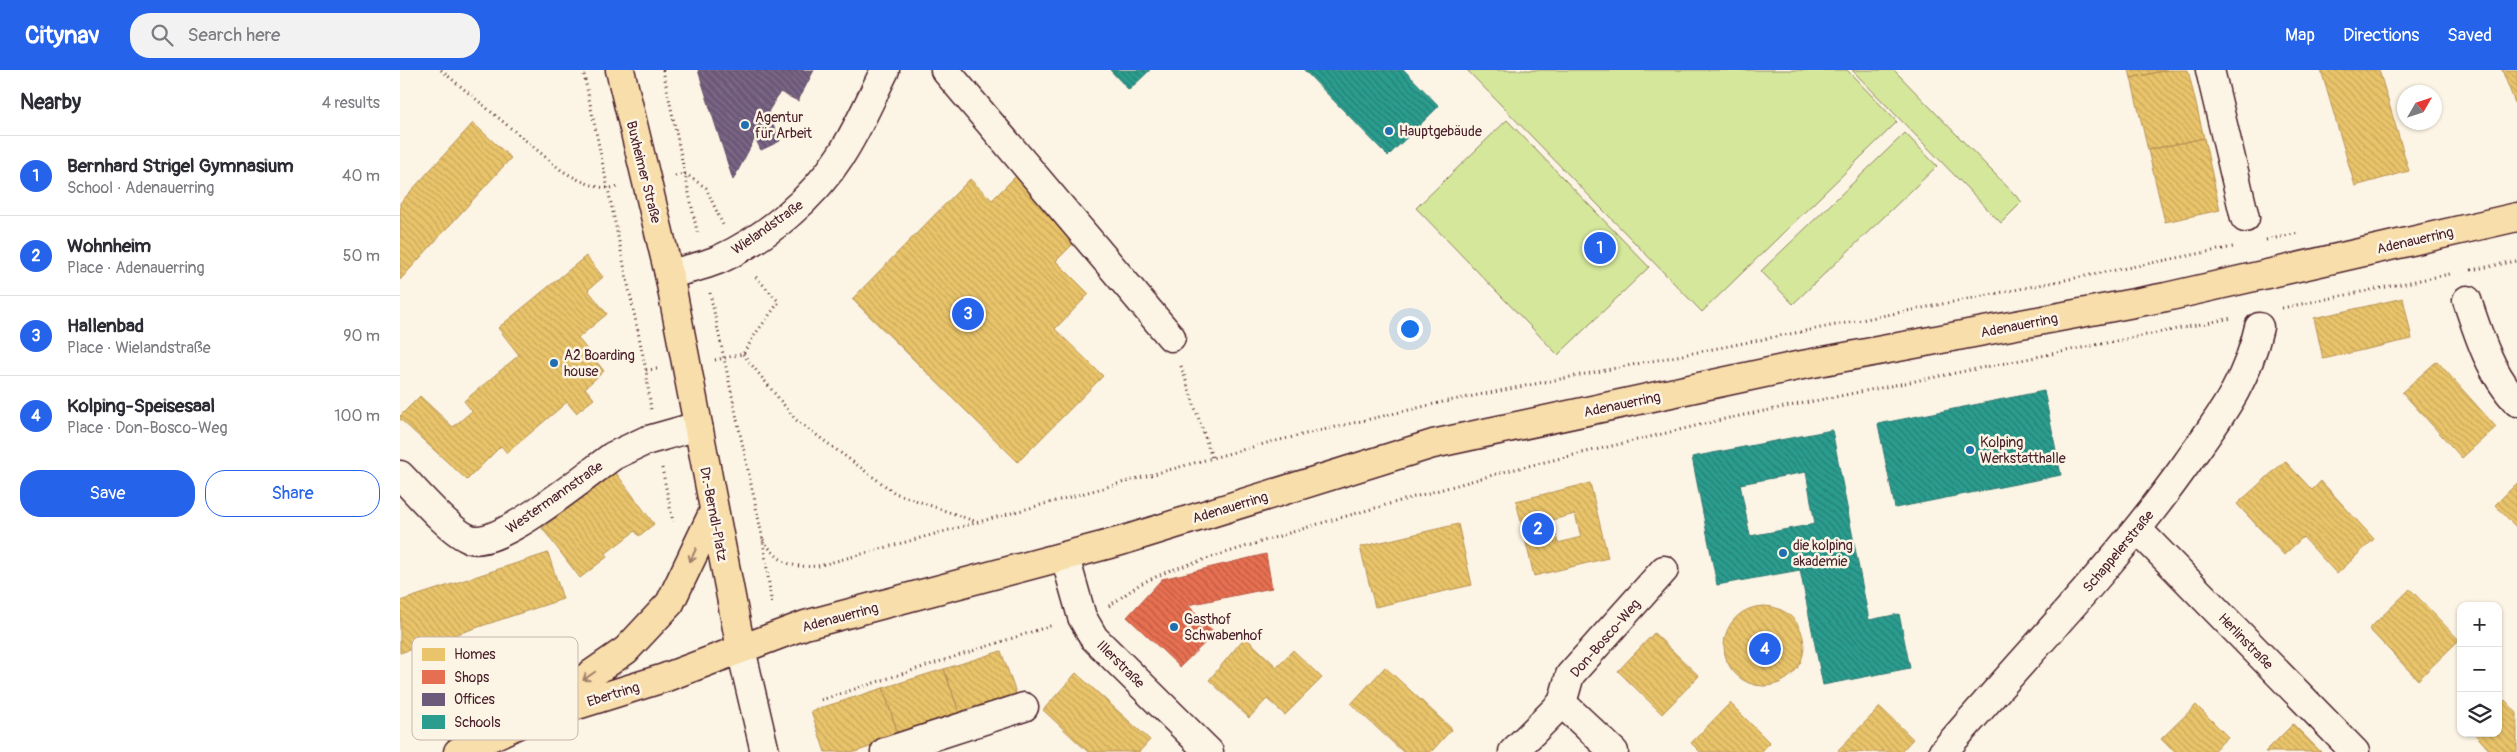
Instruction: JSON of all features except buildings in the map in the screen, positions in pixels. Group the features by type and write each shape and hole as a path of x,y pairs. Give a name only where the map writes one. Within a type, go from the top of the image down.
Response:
{"main road":[{"name":"Buxheimer Straße","path":"620,70 669,274"},
{"name":"Adenauerring","path":"741,649 805,625 1065,557 1433,444 1797,366 2166,297 2517,217"},
{"name":"Dr.-Berndl-Platz","path":"669,274 741,649"},
{"path":"578,684 626,650 670,603 714,511"},
{"name":"Ebertring","path":"578,705 664,678 741,649"},
{"name":"Ebertring","path":"458,752 484,740"}],"street":[{"name":"Wielandstraße","path":"669,274 703,265 737,250 781,219 809,196 842,154 885,70"},
{"path":"945,70 1171,337"},
{"path":"2210,70 2245,218"},
{"path":"2467,300 2482,346 2504,389 2517,402"},
{"name":"Schappelerstraße","path":"1947,750 2042,642 2137,529 2230,400 2250,362 2265,318"},
{"name":"Westermannstraße","path":"400,475 458,533 471,539 485,540 522,521 613,456 655,438 698,426"},
{"name":"Herlinstraße","path":"2137,529 2355,752"},
{"name":"Illerstraße","path":"1065,557 1082,616 1094,638 1209,752"},
{"name":"Don-Bosco-Weg","path":"1513,752 1562,703 1570,675 1664,570"},
{"name":"Dr.-Berndl-Platz","path":"741,649 765,752"},
{"path":"1562,703 1614,752"},
{"path":"885,752 1024,707"}],"path":[{"path":"441,70 561,170 580,182 609,188"},
{"path":"583,70 646,370 655,438 674,519 672,528"},
{"path":"662,70 686,174"},
{"path":"2469,270 2517,261"},
{"path":"2265,318 2451,274"},
{"path":"821,700 1111,606 1140,584 1171,570 1318,524 1507,472 1729,418 2233,318"},
{"path":"1171,337 1212,458"},
{"path":"743,354 796,420 894,493 978,522"},
{"path":"726,358 764,540"}],"green space":[{"path":"1467,70 1847,70 1897,122 1702,312"},
{"path":"1852,70 1894,70 2022,202 2001,223"},
{"path":"1507,120 1649,267 1558,355 1416,208"},
{"path":"1905,133 1937,166 1793,304 1761,271"}],"place":[{"name":"Agentur für Arbeit","path":"745,125"},
{"name":"Hauptgebäude","path":"1389,131"},
{"name":"Bernhard Strigel Gymnasium","path":"1600,248"},
{"name":"Hallenbad","path":"968,314"},
{"name":"A2 Boarding house","path":"554,363"},
{"name":"Kolping Werkstatthalle","path":"1970,450"},
{"name":"Wohnheim","path":"1538,529"},
{"name":"die kolping akademie","path":"1783,553"},
{"name":"Gasthof Schwabenhof","path":"1174,627"},
{"name":"Kolping-Speisesaal","path":"1765,649"}]}
